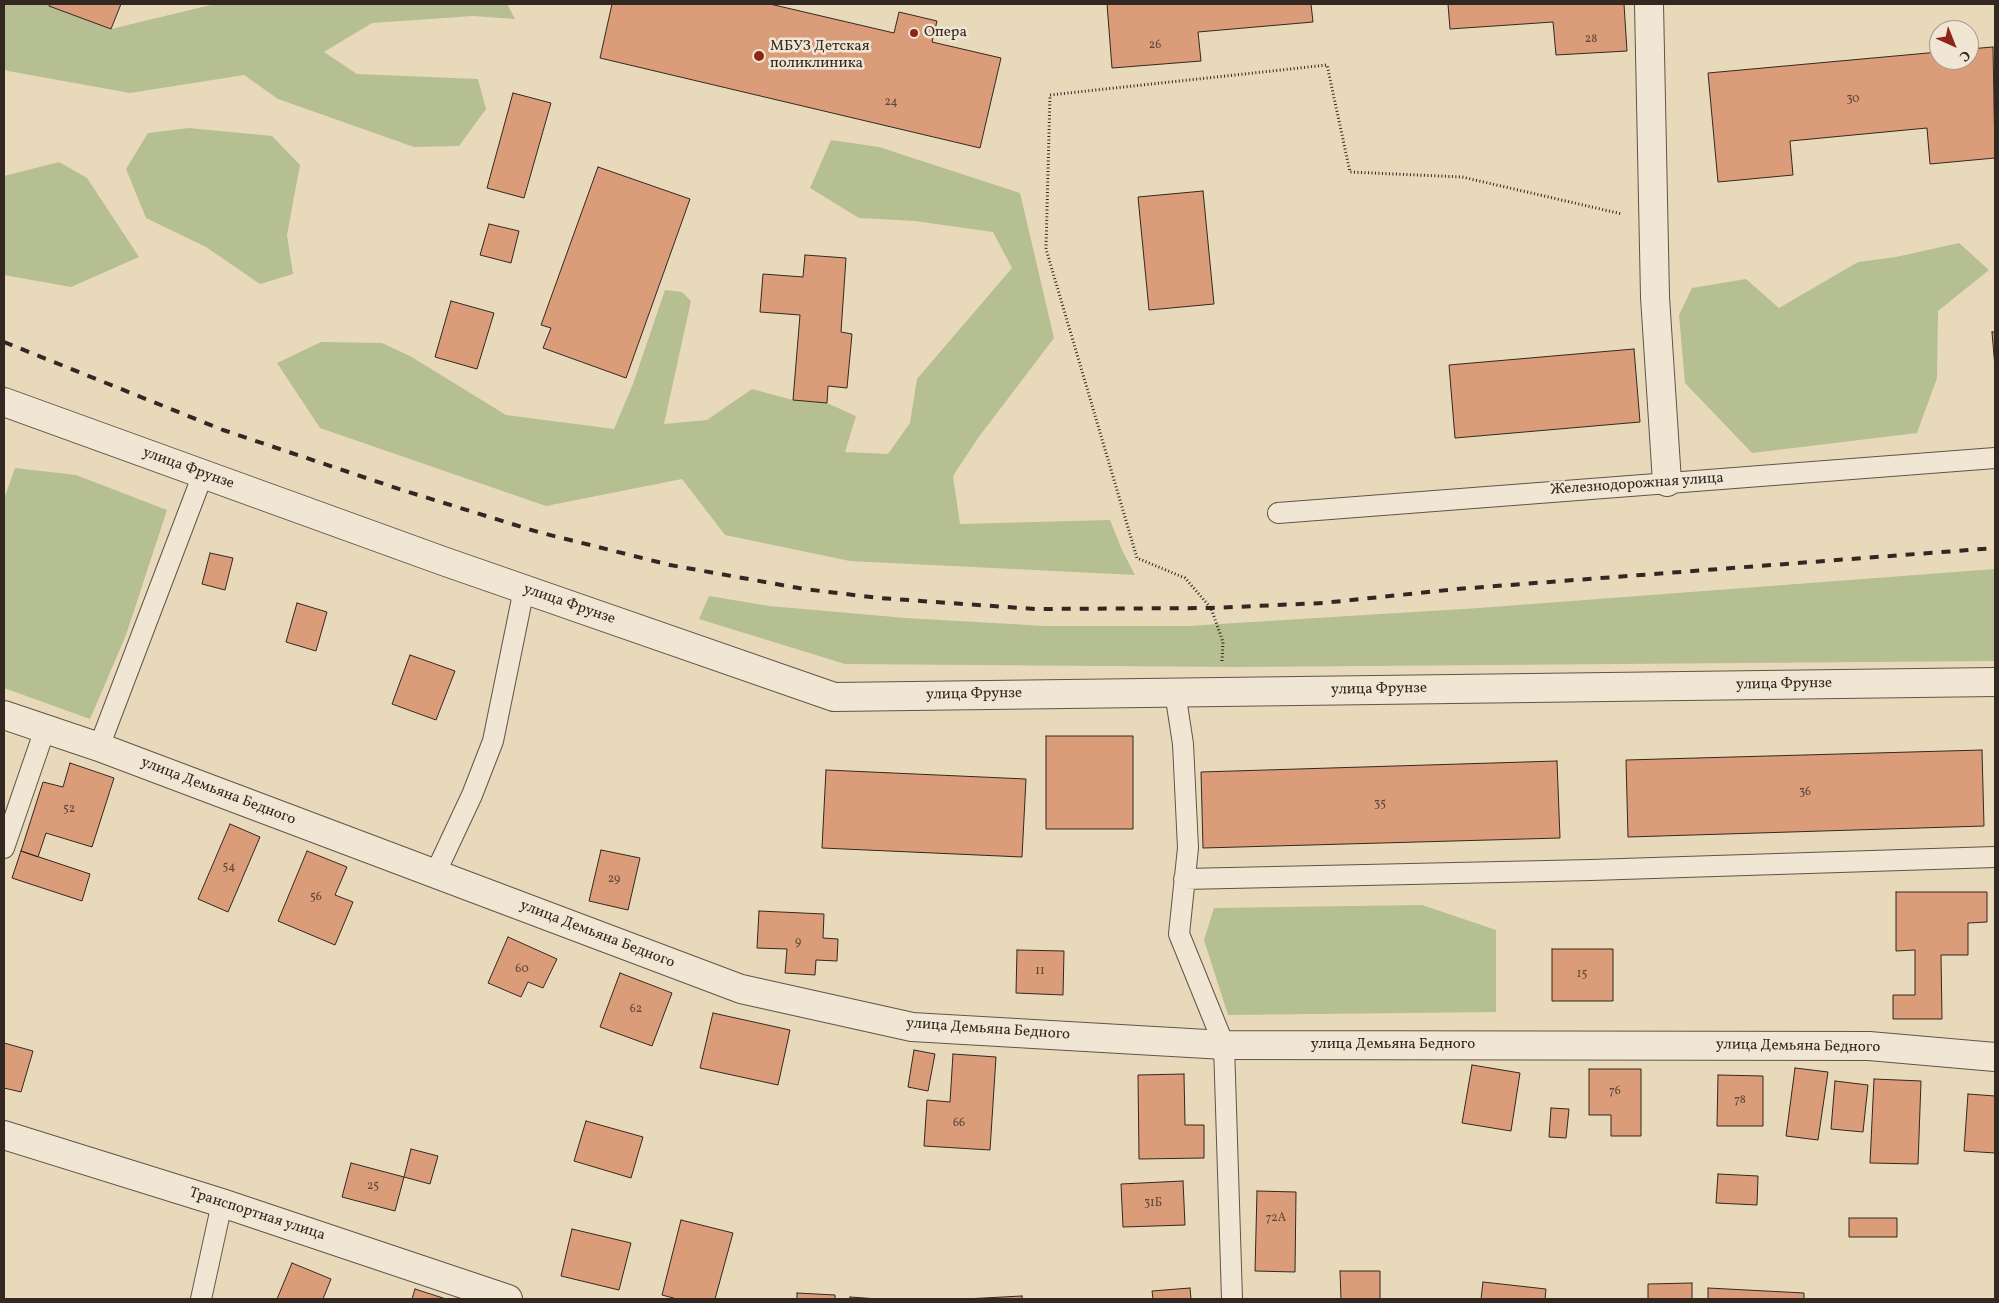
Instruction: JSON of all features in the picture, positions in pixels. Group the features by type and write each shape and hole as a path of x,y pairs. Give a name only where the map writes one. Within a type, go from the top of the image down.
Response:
{"street":[{"path":"1649,4 1655,297 1667,482"},
{"name":"улица Фрунзе","path":"4,402 524,590 834,696 1995,682"},
{"name":"улица Демьяна Бедного","path":"4,715 99,747 741,990 912,1027 1224,1045 1869,1046 1995,1057"},
{"name":"Транспортная улица","path":"4,1135 222,1203 508,1299"}],"lane":[{"name":"Железнодорожная улица","path":"1278,513 1995,458"},
{"path":"99,747 203,474"},
{"path":"435,874 472,794 493,741 524,590"},
{"path":"1175,692 1183,744 1188,848 1179,934 1224,1045 1232,1299"},
{"path":"4,848 45,730"},
{"path":"1184,879 1601,870 1995,857"},
{"path":"201,1299 222,1203"}],"path":[{"path":"1220,692 1223,642 1211,608 1185,578 1137,558 1046,249 1050,95 1327,65 1350,172 1462,177 1654,222"}],"green space":[{"path":"4,4 48,4 111,29 215,4 507,4 515,19 473,16 372,23 324,52 357,74 478,79 486,109 459,146 414,147 278,99 244,75 130,93 8,71 4,69"},
{"path":"189,128 272,136 300,165 287,235 293,274 260,284 206,247 146,218 126,169 148,133"},
{"path":"831,140 879,147 1020,193 1054,338 978,438 953,476 960,524 1110,520 1135,575 850,561 725,535 682,479 546,506 320,428 277,363 321,342 382,343 410,356 506,415 614,429 633,384 665,290 682,292 691,301 664,424 707,420 752,389 793,400 827,403 856,416 845,452 888,454 910,423 917,379 1012,268 993,232 915,221 859,218 810,188"},
{"path":"59,162 87,178 139,257 71,287 4,275 4,176"},
{"path":"1959,243 1989,270 1938,311 1937,378 1917,433 1752,453 1685,383 1679,315 1692,288 1746,279 1779,308 1858,262 1896,257"},
{"path":"15,468 76,475 167,510 126,635 90,719 4,688 4,499"},
{"path":"1995,569 1995,661 1238,667 845,664 699,619 709,596 769,606 906,618 1046,626 1187,626 1479,608"},
{"path":"1422,905 1496,930 1496,1012 1228,1015 1204,940 1214,908"}],"building":[{"path":"50,4 121,4 111,29 49,6"},
{"path":"612,4 770,4 894,33 899,12 937,21 932,42 1001,58 980,148 600,58"},
{"path":"1107,4 1311,4 1313,22 1198,32 1201,61 1112,68"},
{"path":"1448,4 1624,4 1627,51 1556,55 1553,22 1450,29"},
{"path":"1993,47 1995,158 1930,164 1927,128 1790,141 1793,175 1718,182 1708,73 1929,53 1929,70 1979,70 1979,48"},
{"path":"513,93 551,103 524,198 487,188"},
{"path":"598,167 690,199 626,378 543,348 551,328 541,325"},
{"path":"1203,191 1214,304 1149,310 1138,197"},
{"path":"489,224 519,231 511,263 480,255"},
{"path":"805,255 846,258 841,332 852,334 847,388 828,386 827,403 793,400 800,315 760,312 763,274 803,277"},
{"path":"451,301 494,313 477,369 435,357"},
{"path":"1992,332 1995,332 1995,367"},
{"path":"1634,349 1640,422 1455,438 1449,365"},
{"path":"210,553 233,558 225,590 202,584"},
{"path":"297,603 327,612 316,651 286,642"},
{"path":"410,655 455,671 436,720 392,704"},
{"path":"1046,736 1133,736 1133,829 1046,829"},
{"path":"1982,750 1984,826 1628,837 1626,760"},
{"path":"1557,761 1560,838 1203,848 1201,772"},
{"path":"70,763 114,778 92,847 46,833 38,857 21,851 43,782 63,787"},
{"path":"826,770 1026,779 1022,857 822,848"},
{"path":"230,824 260,837 228,912 198,899"},
{"path":"601,850 640,858 628,910 589,901"},
{"path":"21,851 90,874 82,901 12,878"},
{"path":"307,851 347,867 335,895 353,902 335,945 278,921"},
{"path":"1896,892 1987,892 1987,922 1968,923 1968,955 1941,955 1942,1019 1893,1019 1893,995 1915,995 1915,950 1896,951"},
{"path":"759,911 824,914 823,938 838,939 837,961 816,960 815,975 785,973 787,949 757,948"},
{"path":"508,937 557,959 543,988 528,982 521,997 488,983"},
{"path":"1552,949 1613,949 1613,1001 1552,1001"},
{"path":"1017,950 1064,951 1063,995 1016,993"},
{"path":"620,973 672,993 652,1046 600,1027"},
{"path":"713,1013 790,1030 778,1085 700,1068"},
{"path":"4,1043 33,1051 21,1092 4,1088"},
{"path":"914,1050 935,1054 928,1091 908,1087"},
{"path":"953,1054 996,1057 990,1150 924,1146 927,1100 950,1102"},
{"path":"1472,1065 1520,1073 1511,1131 1462,1123"},
{"path":"1795,1068 1828,1072 1818,1140 1786,1136"},
{"path":"1589,1069 1641,1069 1641,1136 1611,1136 1611,1115 1589,1115"},
{"path":"1184,1074 1185,1125 1204,1125 1204,1158 1139,1159 1138,1075"},
{"path":"1718,1075 1763,1076 1763,1126 1717,1126"},
{"path":"1874,1079 1921,1081 1918,1164 1870,1163"},
{"path":"1835,1081 1868,1085 1863,1132 1831,1129"},
{"path":"1968,1094 1995,1096 1995,1153 1964,1151"},
{"path":"1551,1108 1569,1109 1566,1138 1549,1137"},
{"path":"586,1121 643,1137 631,1178 574,1161"},
{"path":"411,1149 438,1156 430,1184 404,1177"},
{"path":"351,1163 404,1177 395,1211 342,1197"},
{"path":"1718,1174 1758,1176 1757,1205 1716,1203"},
{"path":"1183,1181 1185,1225 1123,1227 1121,1184"},
{"path":"1257,1191 1296,1192 1295,1272 1255,1271"},
{"path":"1849,1218 1897,1218 1897,1237 1849,1237"},
{"path":"681,1220 733,1233 715,1299 677,1299 662,1295"},
{"path":"572,1229 631,1243 619,1290 561,1276"},
{"path":"292,1263 331,1279 323,1299 277,1299"},
{"path":"1340,1271 1380,1271 1380,1299 1341,1299"},
{"path":"1483,1282 1546,1289 1545,1299 1481,1299"},
{"path":"1692,1283 1692,1299 1648,1299 1648,1284"},
{"path":"1190,1288 1191,1299 1153,1299 1152,1291"},
{"path":"1708,1288 1804,1293 1804,1299 1708,1299"},
{"path":"415,1289 446,1299 412,1299"},
{"path":"797,1293 835,1295 835,1299 797,1299"},
{"path":"1022,1296 1022,1299 965,1299"},
{"path":"850,1297 878,1299 850,1299"}],"railway":[{"path":"4,342 223,430 402,490 538,532 670,565 804,589 879,598 1035,609 1211,608 1323,603 1457,589 1995,548"}],"place":[{"name":"Опера","path":"914,33"},
{"name":"МБУЗ Детская поликлиника","path":"759,56"}]}
